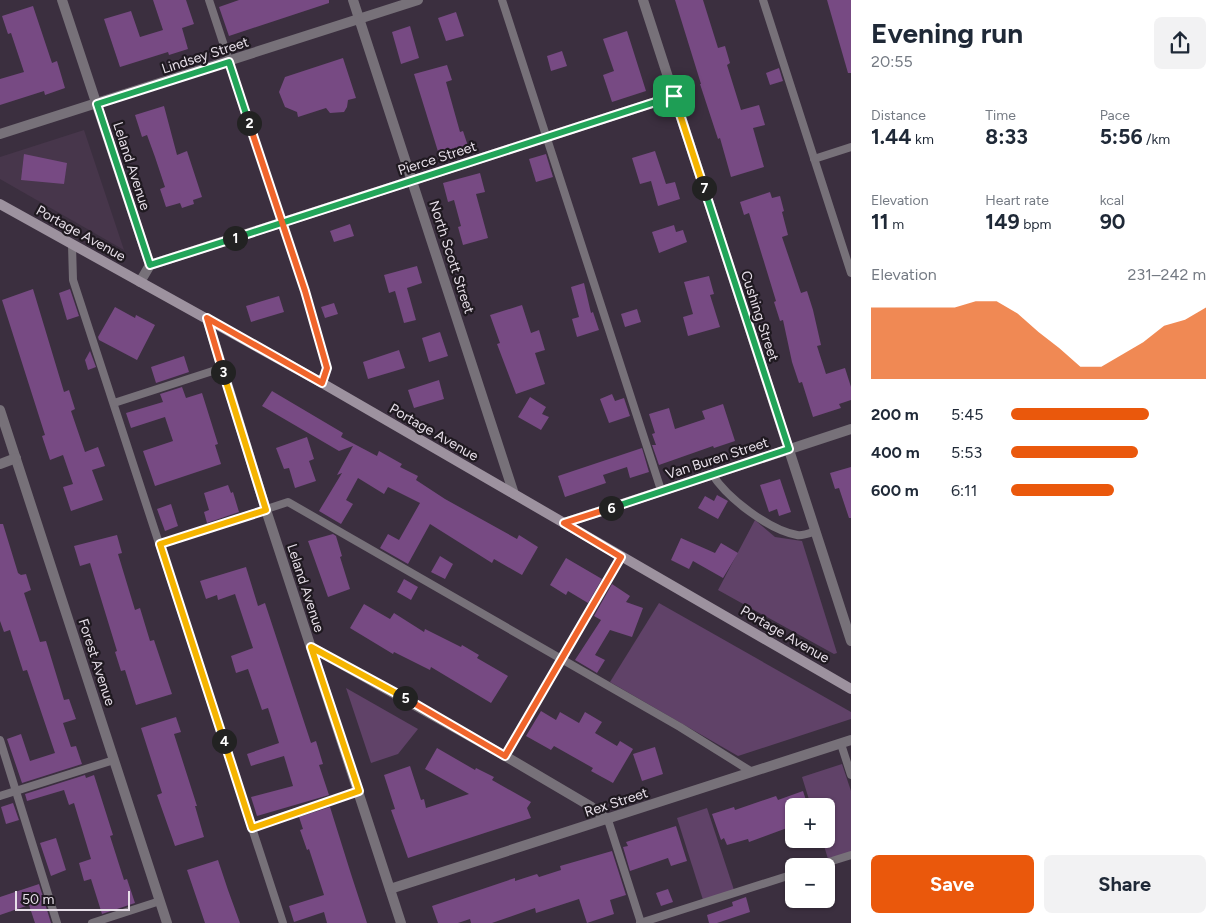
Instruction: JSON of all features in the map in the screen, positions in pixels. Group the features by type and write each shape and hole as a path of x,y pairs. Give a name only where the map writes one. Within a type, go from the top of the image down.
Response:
{"main road":[{"name":"Portage Avenue","path":"0,204 322,383 851,689"}],"street":[{"name":"Leland Avenue","path":"62,0 150,265"},
{"name":"North Scott Street","path":"353,0 514,494"},
{"name":"Lindsey Street","path":"0,134 418,0"},
{"name":"Cushing Street","path":"643,0 851,641"},
{"name":"Pierce Street","path":"150,265 674,96"},
{"path":"140,282 150,265"},
{"name":"Leland Avenue","path":"207,318 266,510 401,923"},
{"name":"Forest Avenue","path":"0,410 167,923"},
{"name":"Van Buren Street","path":"564,523 851,428"},
{"path":"0,464 16,458"},
{"path":"311,647 505,756 590,806 608,820"},
{"name":"Rex Street","path":"390,889 846,742"}],"lane":[{"path":"209,0 305,291 327,368 322,383"},
{"path":"502,0 661,490"},
{"path":"763,0 851,273"},
{"path":"814,158 851,147"},
{"path":"72,245 73,280 284,923"},
{"path":"114,403 222,368"},
{"path":"712,474 721,488 775,529 800,536 816,532"},
{"path":"160,544 288,502 560,660 680,727 752,772"},
{"path":"505,756 621,557"},
{"path":"0,740 57,923"},
{"path":"846,742 851,775"},
{"path":"0,796 114,760"},
{"path":"252,828 359,791"},
{"path":"608,820 640,923 785,877"},
{"path":"835,860 851,855"},
{"path":"92,923 160,901"}],"shaded area":[{"path":"84,130 124,250 0,179 0,157"},
{"path":"755,520 775,537 802,541 837,653 834,654 718,590"},
{"path":"659,603 851,712 851,719 738,756 610,682"},
{"path":"346,688 418,729 398,754 371,763"},
{"path":"842,764 851,791 851,852 828,858 825,848 835,848 835,798 809,798 802,777"},
{"path":"707,808 734,890 703,900 677,818"}],"building":[{"path":"153,0 186,0 194,24 182,28 188,49 169,55 168,52 120,67 104,19 131,11 140,37 163,30"},
{"path":"239,0 329,0 329,3 229,36 219,7"},
{"path":"675,0 703,0 718,48 725,46 730,63 727,65 741,110 759,105 765,125 753,128 764,167 731,177 720,138 718,139 700,84"},
{"path":"827,0 851,0 851,73 848,73"},
{"path":"33,6 52,63 57,61 65,88 45,95 44,91 0,105 0,79 24,72 11,33 8,34 2,16"},
{"path":"456,12 464,36 446,41 438,18"},
{"path":"410,26 419,58 401,64 392,32"},
{"path":"627,31 646,91 612,102 603,75 614,71 603,39"},
{"path":"562,51 567,66 551,71 547,56"},
{"path":"343,58 356,98 348,100 344,112 330,113 326,108 298,117 297,112 285,107 279,92 285,77"},
{"path":"447,65 452,80 446,82 460,132 463,131 469,149 440,158 414,74"},
{"path":"779,68 783,81 770,85 766,73"},
{"path":"164,106 177,155 187,151 202,197 193,200 194,204 182,208 180,203 166,207 160,189 165,187 155,157 147,135 142,137 135,115"},
{"path":"655,151 666,184 675,182 680,199 658,206 651,181 640,184 632,158"},
{"path":"24,154 67,163 64,184 21,180"},
{"path":"546,154 553,177 536,182 529,159"},
{"path":"480,173 485,192 476,194 488,238 463,245 458,227 461,226 454,200 448,202 443,183"},
{"path":"770,192 772,198 780,196 788,235 782,237 801,293 807,291 821,345 817,346 826,374 845,368 851,387 851,400 839,404 841,408 813,417 802,382 799,383 792,362 783,320 780,321 774,302 776,301 749,213 744,215 740,202"},
{"path":"350,224 354,236 334,242 330,231"},
{"path":"674,225 676,232 683,230 687,242 659,253 652,232"},
{"path":"417,266 422,283 407,288 416,320 404,323 395,291 389,293 384,275"},
{"path":"709,276 714,294 710,295 720,327 688,336 683,317 693,314 684,282"},
{"path":"584,283 591,313 593,312 599,330 577,337 572,319 579,317 571,287"},
{"path":"33,289 64,392 69,390 75,409 71,411 85,452 98,447 105,466 92,470 103,500 71,511 63,487 73,484 63,455 50,460 42,436 45,435 2,300"},
{"path":"70,289 79,316 67,320 59,293"},
{"path":"279,296 284,312 251,322 246,306"},
{"path":"334,303 338,314 325,318 321,307"},
{"path":"522,305 531,333 539,330 545,350 535,353 545,384 516,394 497,344 500,343 490,315"},
{"path":"115,307 135,318 136,315 155,325 137,360 99,340 98,337"},
{"path":"637,309 641,322 625,327 621,314"},
{"path":"440,332 448,356 429,362 422,338"},
{"path":"399,350 405,368 368,379 363,362"},
{"path":"90,351 96,367 88,370 85,360"},
{"path":"184,356 189,372 156,383 151,367"},
{"path":"439,380 444,399 414,408 408,390"},
{"path":"182,387 186,398 202,393 218,444 215,445 221,464 155,486 143,451 173,441 165,417 131,428 126,413 163,402 160,394"},
{"path":"272,391 343,433 341,437 377,456 379,451 402,464 400,467 418,476 416,480 445,499 517,539 519,535 538,547 522,575 494,559 492,563 430,524 408,564 380,548 388,534 399,540 420,503 388,487 384,494 358,478 346,500 353,504 341,524 319,511 342,473 337,475 353,446 339,451 262,406"},
{"path":"612,394 615,401 624,398 630,416 609,423 600,399"},
{"path":"530,397 546,407 542,414 549,417 541,430 518,417"},
{"path":"723,404 735,441 714,448 713,446 659,465 652,445 656,445 652,434 655,433 649,414 669,408 675,429 705,419 702,411"},
{"path":"307,437 314,459 309,461 316,481 295,488 289,468 284,469 276,448"},
{"path":"642,448 649,472 630,478 627,467 603,475 606,483 565,497 558,476"},
{"path":"851,467 851,518 849,518 839,488 835,489 830,473"},
{"path":"780,479 791,512 779,516 777,509 769,512 760,485"},
{"path":"228,485 231,493 233,492 239,512 207,523 204,512 209,510 204,493"},
{"path":"717,495 728,501 718,519 698,508 705,496 714,501"},
{"path":"171,504 178,526 165,531 157,509"},
{"path":"0,524 3,524 18,573 21,575 26,574 31,590 24,593 40,642 46,641 64,700 69,699 76,719 63,723 71,747 76,746 82,764 22,783 7,739 21,734 30,761 55,753 27,670 23,671 10,630 4,632 0,621"},
{"path":"333,534 336,536 350,589 328,597 308,541"},
{"path":"117,535 122,553 118,554 135,610 140,608 150,641 154,640 172,694 136,705 125,670 121,671 115,652 117,651 90,563 80,566 74,546"},
{"path":"681,538 715,553 721,543 738,553 723,578 693,561 689,569 671,560"},
{"path":"440,556 453,564 445,579 431,572"},
{"path":"566,558 602,579 588,603 568,591 566,595 550,585"},
{"path":"246,567 258,606 265,603 311,743 316,741 323,764 319,765 329,795 257,816 251,797 293,786 284,756 251,766 247,754 279,743 268,708 262,710 248,669 236,673 231,656 253,648 235,594 218,600 217,595 206,599 200,581"},
{"path":"404,579 418,587 411,600 397,592"},
{"path":"612,584 630,596 626,602 643,608 632,637 610,630 595,655 605,660 597,673 575,660 601,620 594,616"},
{"path":"364,604 390,619 394,613 424,632 425,629 461,647 462,645 479,655 477,658 508,676 491,703 431,667 430,670 394,652 393,654 350,628"},
{"path":"541,711 556,720 560,712 579,723 585,712 602,722 595,733 617,746 620,741 633,749 613,783 591,771 593,768 554,746 551,750 526,736"},
{"path":"176,717 181,732 174,734 197,806 195,806 204,837 175,846 157,795 162,793 141,728"},
{"path":"655,747 663,774 642,781 633,754"},
{"path":"437,748 475,770 476,768 494,777 492,780 531,802 527,808 531,818 408,858 391,810 395,809 384,775 410,766 421,800 424,799 426,808 469,794 425,769"},
{"path":"85,775 86,778 94,775 113,835 110,836 124,880 127,879 135,903 102,914 91,879 84,881 79,863 91,859 74,803 69,805 64,790 27,801 25,794"},
{"path":"803,791 805,798 785,798 785,829 749,842 748,839 727,845 724,838 721,840 712,814 734,807 735,810 776,796 778,800"},
{"path":"13,803 19,820 6,824 1,807"},
{"path":"330,807 367,923 327,923 324,912 294,922 289,906 324,895 309,849 307,850 300,830 303,829 299,817"},
{"path":"676,826 687,861 671,866 668,858 630,871 623,847 628,846 626,842"},
{"path":"56,838 66,870 51,876 40,843"},
{"path":"612,851 626,895 610,900 614,914 587,923 579,899 536,913 535,908 492,923 471,923 470,919 458,923 438,923 432,906 515,878 515,881 537,874 539,877 561,870 560,866"},
{"path":"218,860 240,923 205,923 187,870"},
{"path":"39,884 51,923 35,923 29,905 0,915 0,897"},
{"path":"668,889 673,902 661,906 656,893"},
{"path":"746,897 750,912 717,923 709,923 707,915 733,906 732,902"}],"route":[{"path":"674,96 339,204 282,223 224,242 150,265 97,104 229,62 280,216 282,223 284,231 305,291 327,368 322,383 207,318 266,510 160,544 252,828 359,791 311,647 407,699 505,756 621,557 564,523 789,449 674,96"}]}
